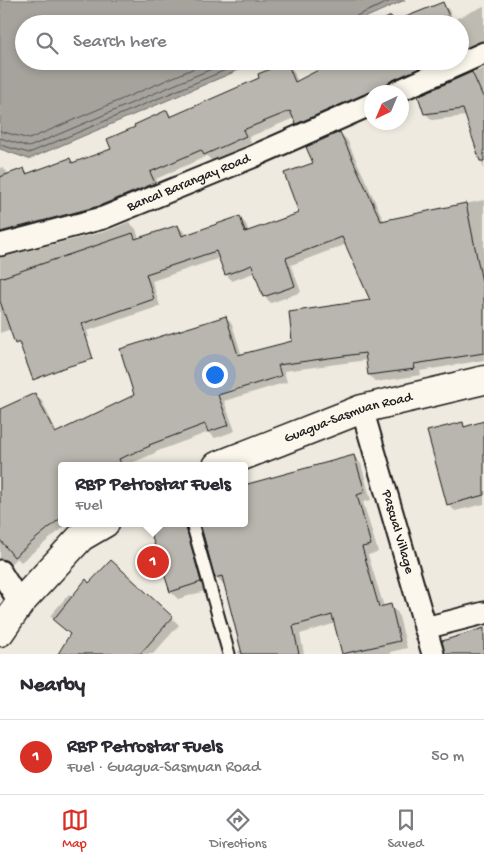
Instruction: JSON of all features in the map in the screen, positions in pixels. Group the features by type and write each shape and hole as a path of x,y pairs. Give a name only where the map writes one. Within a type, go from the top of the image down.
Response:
{"main road":[{"name":"Guagua-Sasmuan Road","path":"227,462 362,409 484,380"},
{"path":"0,632 20,603 81,538 99,527"}],"street":[{"path":"469,60 484,53"},
{"path":"409,86 446,70"},
{"name":"Bancal Barangay Road","path":"0,246 103,218 252,157 364,108"},
{"name":"Pascual Village","path":"362,409 433,654"},
{"path":"0,572 20,603"},
{"path":"425,628 484,613"}],"lane":[{"path":"193,527 229,654"}],"water":[{"path":"0,0 405,0 371,15 15,15 15,70 239,70 29,159 0,149"}],"building":[{"path":"443,2 448,15 410,15"},
{"path":"268,70 290,70 295,82 318,70 415,70 386,85 364,85 364,94 296,124 290,111 243,130 246,136 204,155 201,150 150,172 155,183 99,206 0,232 0,177 24,168 26,174 70,158 72,163 111,149 107,139 167,110 170,117 259,78 258,74"},
{"path":"472,72 484,99 484,161 480,161 463,109 424,114 418,96"},
{"path":"340,132 381,221 466,203 484,292 484,353 414,364 415,369 368,375 365,353 278,365 281,376 218,395 229,425 208,432 205,424 149,445 119,459 120,462 58,462 58,520 14,557 0,540 0,409 35,393 55,433 134,395 120,349 226,316 238,355 292,341 289,312 370,300 342,237 286,258 295,286 263,297 252,265 225,275 216,251 146,274 154,299 82,324 93,359 33,380 19,342 15,344 0,301 0,278 133,233 135,239 178,225 182,236 240,216 245,232 299,213 284,173 313,163 306,147"},
{"path":"484,421 484,495 447,505 427,431 463,422 464,427"},
{"path":"354,455 365,492 357,495 371,545 362,547 379,607 391,604 400,641 342,654 332,615 293,626 299,654 242,654 222,576 215,578 201,527 248,527 248,484"},
{"path":"186,527 201,582 170,592 149,528"},
{"path":"111,560 173,617 140,654 58,654 70,634 53,620 86,579 89,583"},
{"path":"484,628 484,654 445,654 442,641"}],"place":[{"name":"RBP Petrostar Fuels","path":"153,562"}]}
